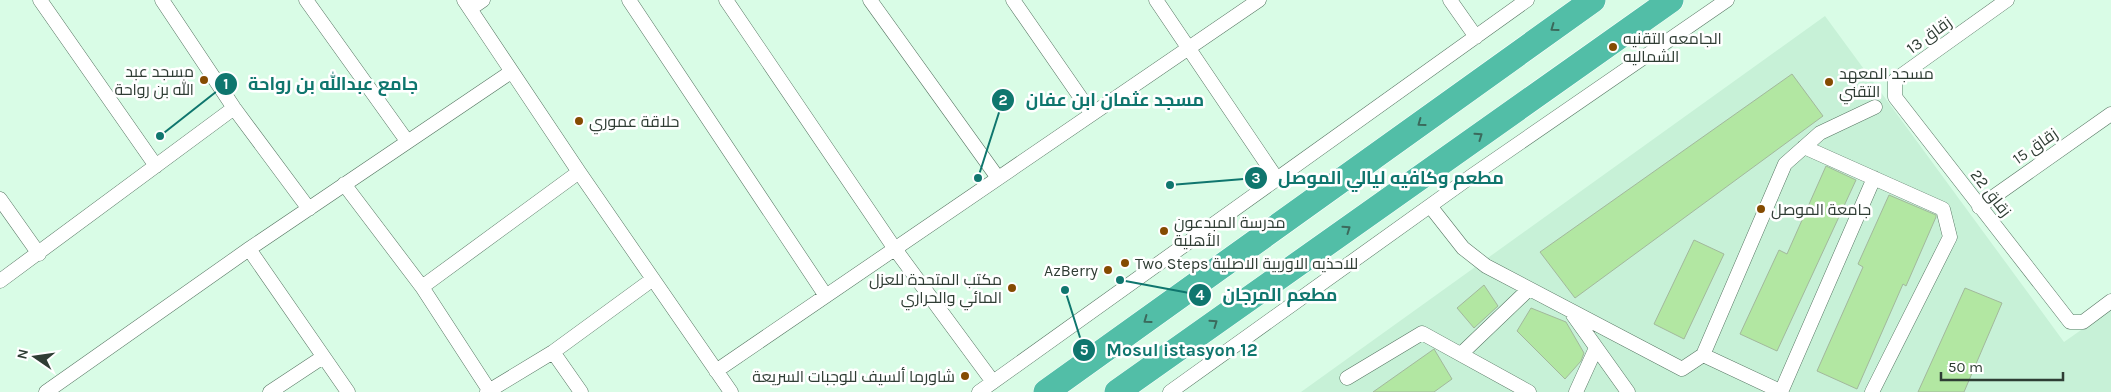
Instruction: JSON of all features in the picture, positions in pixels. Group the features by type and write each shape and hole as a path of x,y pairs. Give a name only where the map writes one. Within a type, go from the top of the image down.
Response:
{"highway":[{"path":"1046,392 1593,0"},
{"path":"1117,392 1671,0"}],"street":[{"path":"40,0 156,166"},
{"path":"162,0 234,108 309,209"},
{"path":"306,0 407,141"},
{"path":"483,0 467,4 579,172 732,392"},
{"path":"630,0 826,296"},
{"path":"726,0 895,249 993,382"},
{"path":"870,0 998,178"},
{"path":"1013,0 1092,114"},
{"path":"1156,0 1277,179"},
{"path":"716,371 1259,0"},
{"path":"1450,0 1476,37"},
{"path":"979,392 1527,0"},
{"path":"1170,392 1430,206 1726,0"},
{"name":"زقاق 13","path":"1895,80 2007,0"},
{"path":"46,392 249,249 511,72"},
{"name":"زقاق 22","path":"1895,80 1895,97 2070,322 2083,322 2111,302"},
{"path":"1430,206 1463,248 1486,266 1682,369 1703,355 1785,164 1820,134 1875,107"},
{"path":"0,281 234,108"},
{"name":"زقاق 15","path":"1979,207 2111,114"},
{"path":"1804,148 1943,209 1950,236 1872,392"},
{"path":"422,286 579,172"},
{"path":"1703,355 1781,392 1874,178"},
{"path":"344,184 422,286 488,391 554,352 653,279"},
{"path":"0,199 38,254"},
{"path":"249,249 348,392"},
{"path":"1461,354 1529,289"},
{"path":"1571,312 1628,392"},
{"path":"1347,378 1422,333 1530,392"},
{"path":"1576,392 1596,348"},
{"path":"554,352 581,392"},
{"path":"270,392 323,357"}],"shaded area":[{"name":"جامعة الموصل","path":"1825,16 2064,342 2111,309 2111,392 1301,392"}],"building":[{"path":"1792,74 1823,116 1575,298 1540,252"},
{"path":"1826,166 1856,180 1777,351 1740,334 1779,250 1787,254"},
{"path":"1889,195 1936,215 1936,217 1906,286 1903,284 1857,389 1817,371 1863,267 1858,264"},
{"path":"1694,240 1724,254 1684,339 1654,324"},
{"path":"1484,285 1498,306 1474,328 1457,308"},
{"path":"1965,288 2002,303 1964,392 1918,392"},
{"path":"1531,308 1566,322 1584,353 1581,361 1565,379 1517,331"},
{"path":"1434,349 1452,379 1434,392 1373,392"}],"place":[{"name":"الجامعه التقنيه الشماليه","path":"1613,47"},
{"name":"مسجد عبد الله بن رواحة","path":"204,80"},
{"name":"مسجد المعهد التقني","path":"1829,82"},
{"name":"حلاقة عموري","path":"579,121"},
{"name":"جامع عبدالله بن رواحة","path":"160,136"},
{"name":"مسجد عثمان ابن عفان","path":"978,178"},
{"name":"مطعم وكافيه ليالي الموصل","path":"1170,185"},
{"name":"جامعة الموصل","path":"1761,209"},
{"name":"مدرسة المبدعون الأهلية","path":"1164,231"},
{"name":"Two Steps للاحذيه الاوربية الاصلية","path":"1125,263"},
{"name":"AzBerry","path":"1108,270"},
{"name":"مطعم المرجان","path":"1120,280"},
{"name":"مكتب المتحدة للعزل المائي والحراري","path":"1012,288"},
{"name":"Mosul istasyon 12","path":"1065,290"},
{"name":"شاورما ألسيف للوجبات السريعة","path":"965,376"}]}
